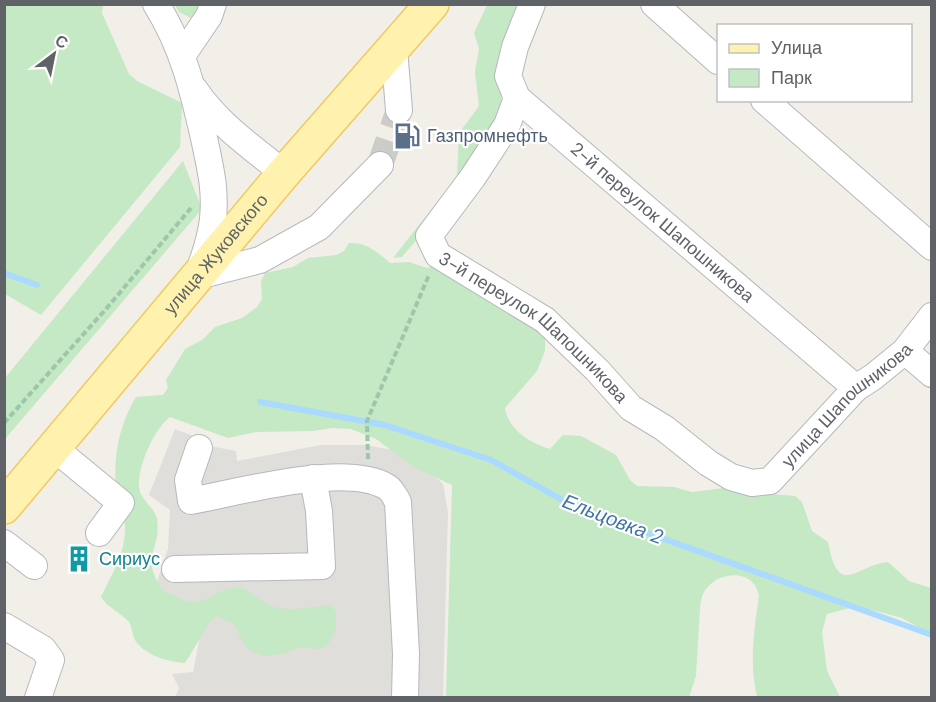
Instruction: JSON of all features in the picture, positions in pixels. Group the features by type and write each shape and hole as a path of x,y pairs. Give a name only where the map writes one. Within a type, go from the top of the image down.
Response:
{"main road":[{"name":"улица Жуковского","path":"4,507 284,173 432,4"}],"street":[{"path":"156,4 182,56 193,88 213,175 213,219 209,243 198,276"},
{"path":"182,56 209,16 213,4"},
{"path":"517,98 508,76 514,47 532,4"},
{"path":"654,4 717,60"},
{"path":"394,49 399,110"},
{"path":"193,88 206,106 235,134 284,173"},
{"name":"3-й переулок Шапошникова","path":"517,98 507,125 473,177 429,236 438,255 545,320 597,370 631,408 664,428 731,477 752,483"},
{"name":"2-й переулок Шапошникова","path":"517,98 856,388"},
{"path":"766,102 932,247"},
{"path":"198,276 260,260 319,227 380,165"},
{"name":"улица Шапошникова","path":"752,483 770,481 856,388 905,351 932,316"},
{"path":"905,351 932,374"},
{"path":"54,448 120,503 99,533"},
{"path":"199,448 188,480 191,501 323,476 369,479 390,488 398,502 406,654 405,698"},
{"path":"175,569 322,566 319,511 313,478"},
{"path":"4,543 34,566"},
{"path":"4,626 43,649 51,660 38,698"}],"path":[{"path":"4,423 188,213 213,175"},
{"path":"369,479 367,421 438,255"}],"shaded area":[{"path":"175,429 196,437 210,446 236,451 237,461 321,445 364,445 410,453 443,484 448,512 443,697 175,697 179,688 172,674 193,672 205,612 157,596 158,578 168,549 170,510 149,495"}],"green space":[{"path":"5,4 103,5 102,13 129,74 137,81 182,103 180,147 41,315 5,294"},
{"path":"175,5 202,5 191,18 179,12"},
{"path":"487,5 521,5 504,54 499,127 445,206 402,257 393,258 457,177 459,133 479,106 475,72 479,49 474,33"},
{"path":"183,161 202,209 5,439 5,378"},
{"path":"349,243 366,246 390,263 409,262 427,268 436,266 545,320 545,351 537,371 505,408 511,423 528,439 550,449 563,435 581,436 616,455 630,480 637,486 674,487 692,492 740,486 758,493 795,496 802,502 812,531 828,542 832,560 837,570 843,575 850,575 876,564 888,562 909,581 931,588 932,635 902,618 857,606 827,614 822,632 827,671 840,697 757,697 753,659 759,596 751,581 736,575 728,576 712,583 703,595 700,607 696,676 689,697 446,697 452,485 412,466 376,439 351,429 256,432 228,438 170,417 152,441 143,463 139,484 142,496 157,519 157,539 151,560 156,578 163,590 184,600 198,602 235,587 244,589 269,605 283,609 329,605 336,611 336,630 327,646 318,649 300,647 283,654 263,656 246,648 234,624 217,616 210,622 185,663 164,659 144,650 135,640 129,622 101,597 117,564 125,536 124,517 115,475 119,440 130,407 136,397 163,395 168,388 166,380 185,349 202,340 215,327 242,318 257,307 262,299 261,281 265,273 293,267 308,258 336,255 344,251"}],"waterway":[{"path":"4,273 37,285"},
{"name":"Ельцовка 2","path":"260,402 385,425 491,460 575,507 932,635"}],"tunnel":[{"path":"380,165 399,110"}],"place":[{"name":"Газпромнефть","path":"407,136"},
{"name":"Сириус","path":"79,559"}]}
